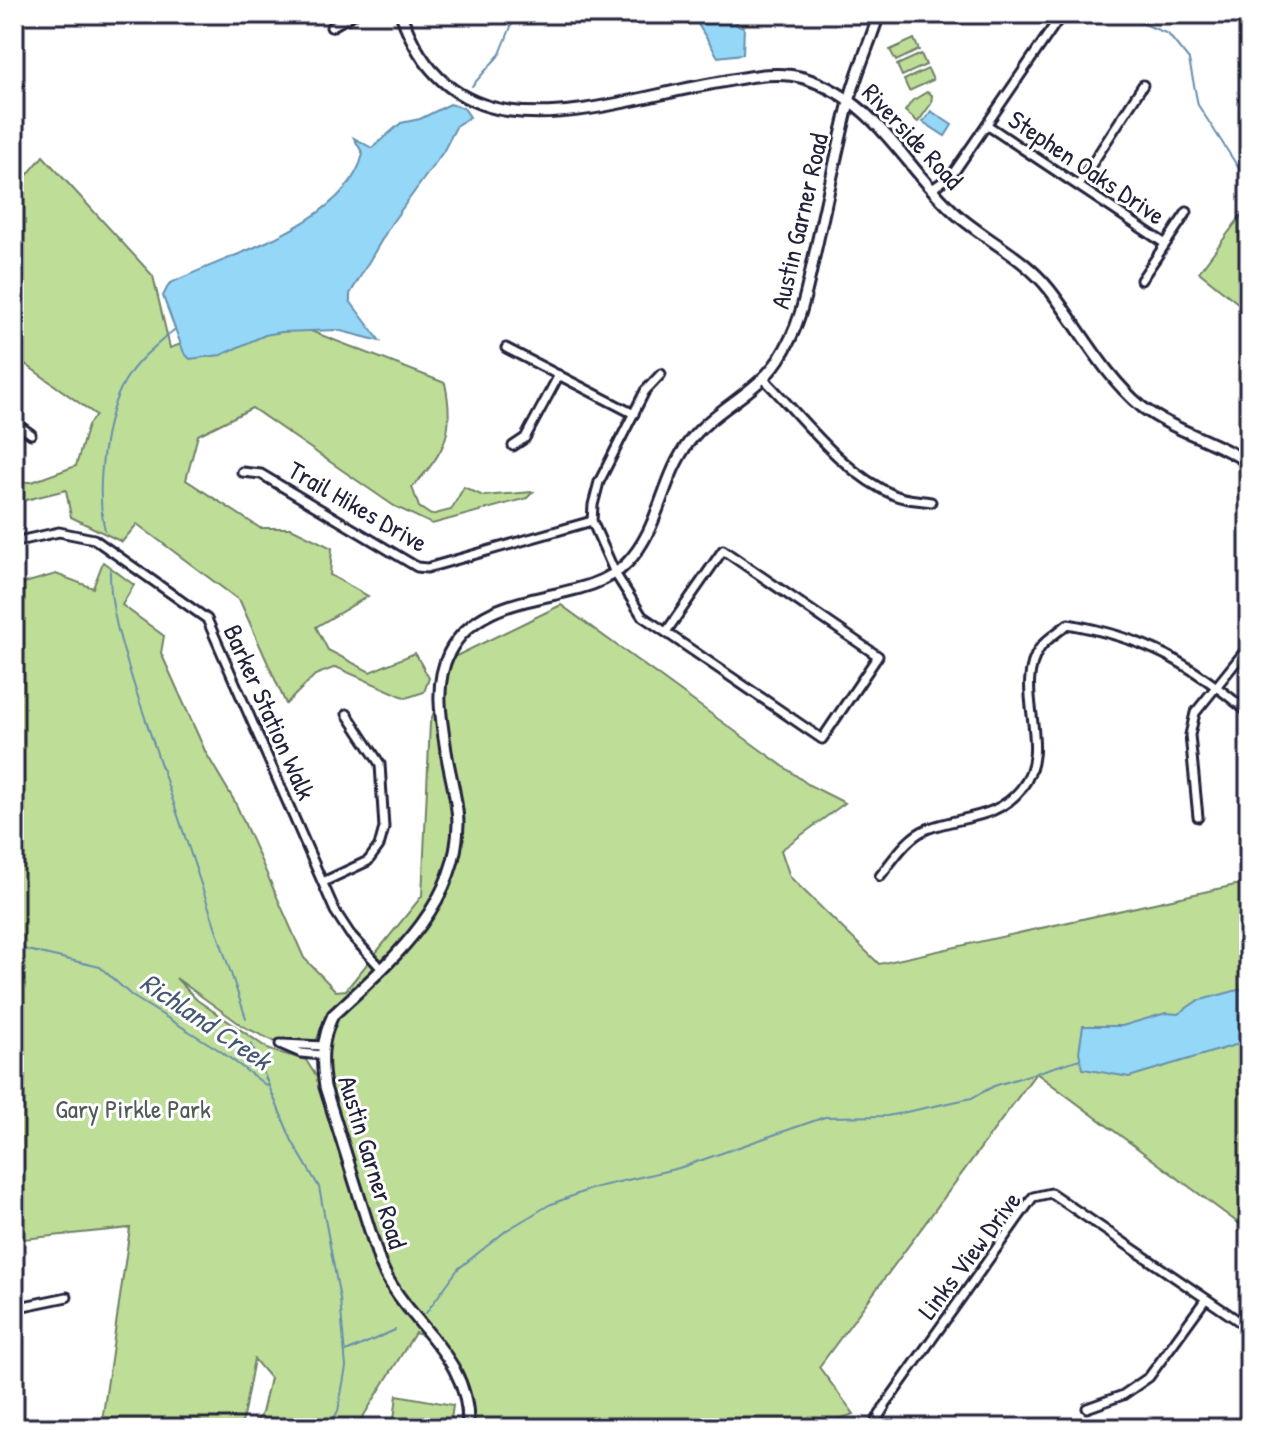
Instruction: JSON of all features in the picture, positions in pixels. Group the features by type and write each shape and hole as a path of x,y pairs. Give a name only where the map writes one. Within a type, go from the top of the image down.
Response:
{"street":[{"path":"331,27 354,14"},
{"name":"Riverside Road","path":"401,14 421,55 447,83 472,99 511,114 581,110 767,74 800,77 850,98 956,214 1021,261 1047,287 1093,350 1142,407 1249,463"},
{"name":"Austin Garner Road","path":"468,1428 468,1411 460,1378 446,1350 389,1286 380,1263 325,1087 322,1051 333,1015 382,969 432,911 454,854 458,822 439,700 443,667 451,650 476,621 497,610 615,573 645,543 687,445 705,424 764,379 796,329 808,294 850,98 879,14"},
{"path":"932,189 952,175 1062,14"},
{"path":"1249,34 1246,59 1249,69"},
{"path":"1079,184 1143,85"},
{"name":"Stephen Oaks Drive","path":"987,125 1164,243"},
{"path":"1141,280 1187,212"},
{"path":"506,348 634,414"},
{"path":"661,374 645,391 599,482 592,521 615,573 642,616 822,739 878,656 723,550 666,632"},
{"path":"513,446 525,438 559,375"},
{"path":"764,379 854,470 872,484 897,497 931,502"},
{"path":"14,422 31,434"},
{"name":"Trail Hikes Drive","path":"242,472 261,474 417,567 427,568 592,521"},
{"name":"Barker Station Walk","path":"14,542 59,532 94,539 207,619 234,674 323,882 350,934 382,969"},
{"path":"880,876 901,849 926,829 995,810 1021,789 1034,767 1037,744 1032,667 1041,646 1068,624 1118,633 1177,658 1249,713"},
{"path":"1198,817 1190,735 1195,713 1249,646"},
{"path":"323,882 368,861 379,846 384,828 380,764 347,714"},
{"name":"Links View Drive","path":"882,1428 876,1421 890,1398 1033,1197 1051,1193 1249,1328"},
{"path":"14,1361 15,1308 67,1297"},
{"path":"1087,1408 1123,1395 1149,1377 1205,1300"},
{"path":"1238,1428 1249,1421"}],"green space":[{"path":"914,39 919,50 896,61 890,50"},
{"path":"921,54 926,65 902,76 897,65"},
{"path":"928,69 933,80 909,91 904,80"},
{"path":"927,92 932,95 931,104 918,122 905,111 912,101"},
{"path":"43,156 153,276 170,348 267,314 445,383 448,428 440,452 412,487 419,507 431,515 451,510 464,487 483,496 533,492 527,498 432,524 394,506 252,408 198,435 186,480 260,528 291,528 332,548 330,575 368,596 316,627 328,650 370,672 415,653 429,678 424,692 406,698 336,667 315,675 286,704 240,601 137,524 122,542 71,517 66,490 14,503 14,482 32,482 76,466 88,425 96,415 14,356 14,191"},
{"path":"1249,205 1249,312 1199,272"},
{"name":"Gary Pirkle Park","path":"103,562 134,585 122,605 164,636 161,653 206,753 235,802 304,958 336,991 346,990 422,896 430,723 454,657 561,605 809,785 845,803 781,850 790,877 879,964 1249,882 1249,1231 1036,1073 819,1367 854,1414 812,1428 461,1428 456,1370 442,1348 431,1339 415,1333 356,1428 252,1428 262,1413 270,1378 254,1359 241,1428 101,1428 130,1228 14,1240 14,586 56,574 93,588","holes":["176,978 244,1027 280,1044 315,1043 326,1021 321,1084 306,1060 270,1050 197,1000"]},
{"path":"397,1395 453,1405 450,1428 393,1428"}],"water":[{"path":"707,14 736,16 737,25 744,27 743,54 718,57 696,21"},
{"path":"450,104 464,108 470,117 457,125 443,152 391,224 350,294 350,301 380,341 337,330 282,332 265,335 221,355 190,359 184,353 163,296 169,284 281,235 334,200 352,179 363,154 354,138 372,148 401,123 420,119"},
{"path":"931,111 952,125 945,136 923,122"},
{"path":"1249,987 1249,1041 1129,1077 1083,1069 1079,1052 1083,1026 1122,1026 1166,1013 1178,1014 1197,1001"}],"waterway":[{"path":"472,86 500,54 516,14"},
{"path":"1120,14 1168,34 1189,60 1198,105 1249,184"},
{"path":"105,530 101,474 107,432 118,394 131,372 174,330"},
{"path":"110,568 114,612 125,656 246,1018"},
{"name":"Richland Creek","path":"14,943 23,949 100,967 132,996 219,1050 267,1086"},
{"name":"Richland Creek","path":"251,1043 292,1141 319,1187 340,1299 346,1367 338,1411 328,1428"},
{"path":"426,1313 458,1269 507,1230 549,1205 593,1188 679,1168 825,1117 887,1116 972,1098 994,1086 1080,1059"},
{"path":"346,1352 395,1330"}]}
